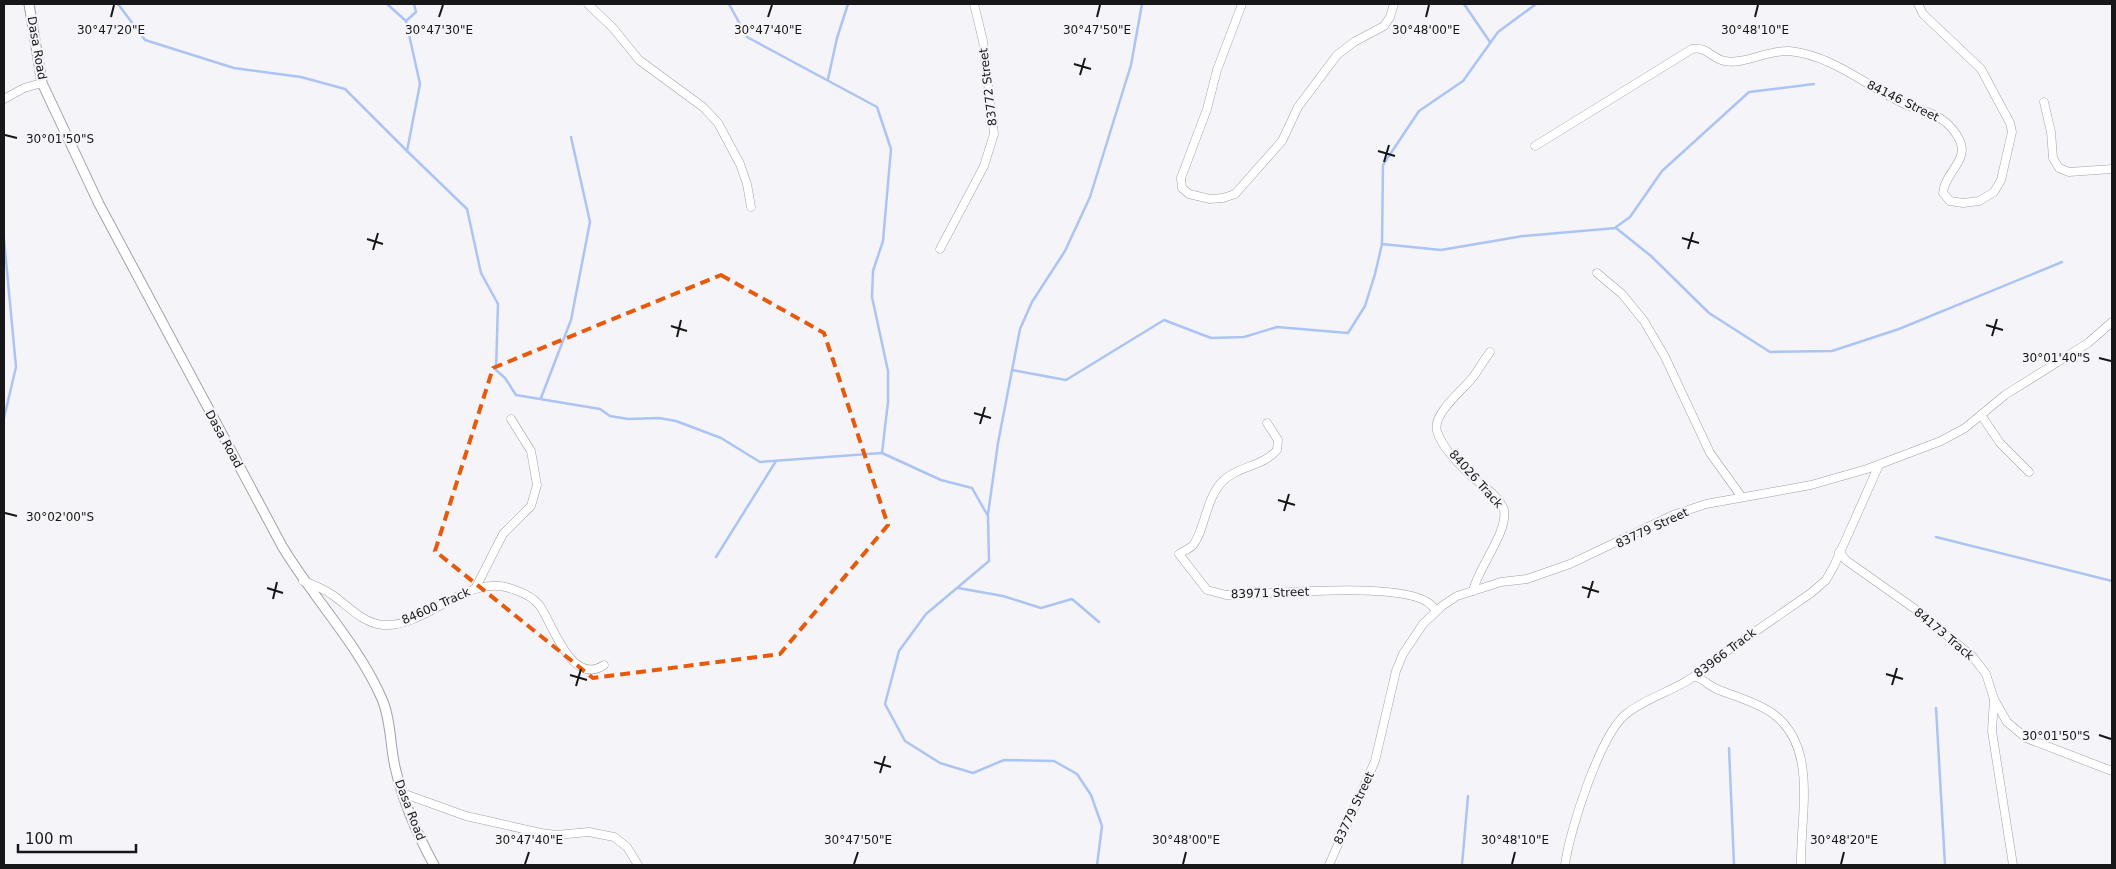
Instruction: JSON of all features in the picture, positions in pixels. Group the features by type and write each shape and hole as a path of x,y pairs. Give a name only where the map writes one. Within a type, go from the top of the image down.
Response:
{"street":[{"name":"Dasa Road","path":"30,4 42,83 99,204 208,411 304,581 375,683 387,715 402,793 421,840 434,865"},
{"path":"588,4 613,28 640,60 703,107 718,123 740,164 747,184 751,207"},
{"name":"83772 Street","path":"940,249 984,166 994,134 983,41 974,4"},
{"path":"1242,4 1217,70 1207,109 1181,178 1182,188 1195,196 1223,198 1234,194 1243,187 1282,141 1298,108 1333,60 1354,42 1384,26 1390,17 1394,4"},
{"name":"84146 Street","path":"1535,146 1692,49 1706,49 1719,59 1729,62 1779,51 1799,52 1827,60 1891,98 1946,122 1960,140 1962,149 1959,160 1946,180 1943,193 1947,199 1954,202 1979,201 1994,192 2001,180 2012,137 2010,123 1981,69 1923,14 1918,4"},
{"path":"4,99 24,88 42,83"},
{"path":"2044,102 2053,158 2059,168 2069,172 2112,169"},
{"path":"1597,273 1622,294 1644,321 1665,357 1710,453 1741,496"},
{"name":"83779 Street","path":"1329,865 1373,768 1402,654 1435,612 1456,596 1501,582 1526,579 1570,564 1673,515 1706,504 1741,496 1811,485 1879,465 1946,439 1981,415 2005,395 2088,343 2112,322"},
{"name":"84026 Track","path":"1473,591 1475,581 1498,536 1504,510 1500,502 1462,467 1453,456 1437,430 1437,424 1442,412 1473,377 1490,352"},
{"path":"1981,415 2000,443 2029,472"},
{"name":"84600 Track","path":"304,581 321,587 367,620 384,625 429,611 475,589 503,534 531,506 538,485 531,451 511,419"},
{"name":"83971 Street","path":"1267,424 1278,440 1277,450 1267,459 1239,470 1222,481 1207,504 1194,543 1179,554 1200,583 1212,592 1226,595 1353,590 1398,593 1425,601 1430,604 1435,612"},
{"name":"83966 Track","path":"1565,865 1570,835 1579,807 1606,742 1617,723 1644,703 1696,677 1706,665 1811,593 1826,580 1879,465"},
{"name":"84173 Track","path":"1840,552 1847,561 1915,609 1973,657 1986,674 1994,699 1992,731 2013,865"},
{"path":"475,589 490,584 513,589 529,596 539,605 557,638 574,662 588,670 597,670 604,665"},
{"path":"1696,677 1717,690 1767,710 1782,721 1794,738 1800,758 1804,789 1801,865"},
{"path":"1994,699 2007,722 2026,738 2112,771"},
{"path":"402,793 466,816 541,833 556,835 589,832 614,837 627,847 638,865"}],"highlighted area":[{"path":"721,275 824,333 888,525 780,654 593,678 435,551 493,368"}],"waterway":[{"path":"118,4 145,40 234,68 301,77 345,89 407,151"},
{"path":"387,4 406,21"},
{"path":"414,4 416,12 406,21 420,84 407,151 467,209 481,273 498,304 496,370 505,378 516,395 600,409 610,416 628,419 659,418 676,421 721,438 760,462 882,453 941,480 972,488 988,516 989,561 926,614 899,651 885,704 905,741 940,763 973,773 1004,760 1054,761 1077,774 1091,795 1102,826 1097,865"},
{"path":"729,4 747,37 877,107 891,149 883,241 873,271 872,297 888,371 888,402 882,453"},
{"path":"828,79 837,38 848,4"},
{"path":"988,514 998,443 1020,329 1032,302 1065,251 1090,197 1131,65 1142,4"},
{"path":"1464,4 1490,42"},
{"path":"1012,370 1066,380 1164,320 1211,338 1244,337 1277,327 1348,333 1365,306 1382,244 1383,165 1419,111 1463,81 1498,32 1536,4"},
{"path":"1616,227 1630,217 1662,171 1749,92 1814,84"},
{"path":"541,398 571,320 590,222 571,137"},
{"path":"1382,244 1441,250 1523,236 1616,228 1651,256 1709,313 1770,352 1832,351 1899,329 2062,262"},
{"path":"4,239 16,367 4,418"},
{"path":"716,557 776,461"},
{"path":"1936,537 2112,581"},
{"path":"958,588 1003,596 1041,608 1072,599 1099,622"},
{"path":"1936,708 1945,865"},
{"path":"1729,748 1734,865"},
{"path":"1462,865 1468,796"}]}
